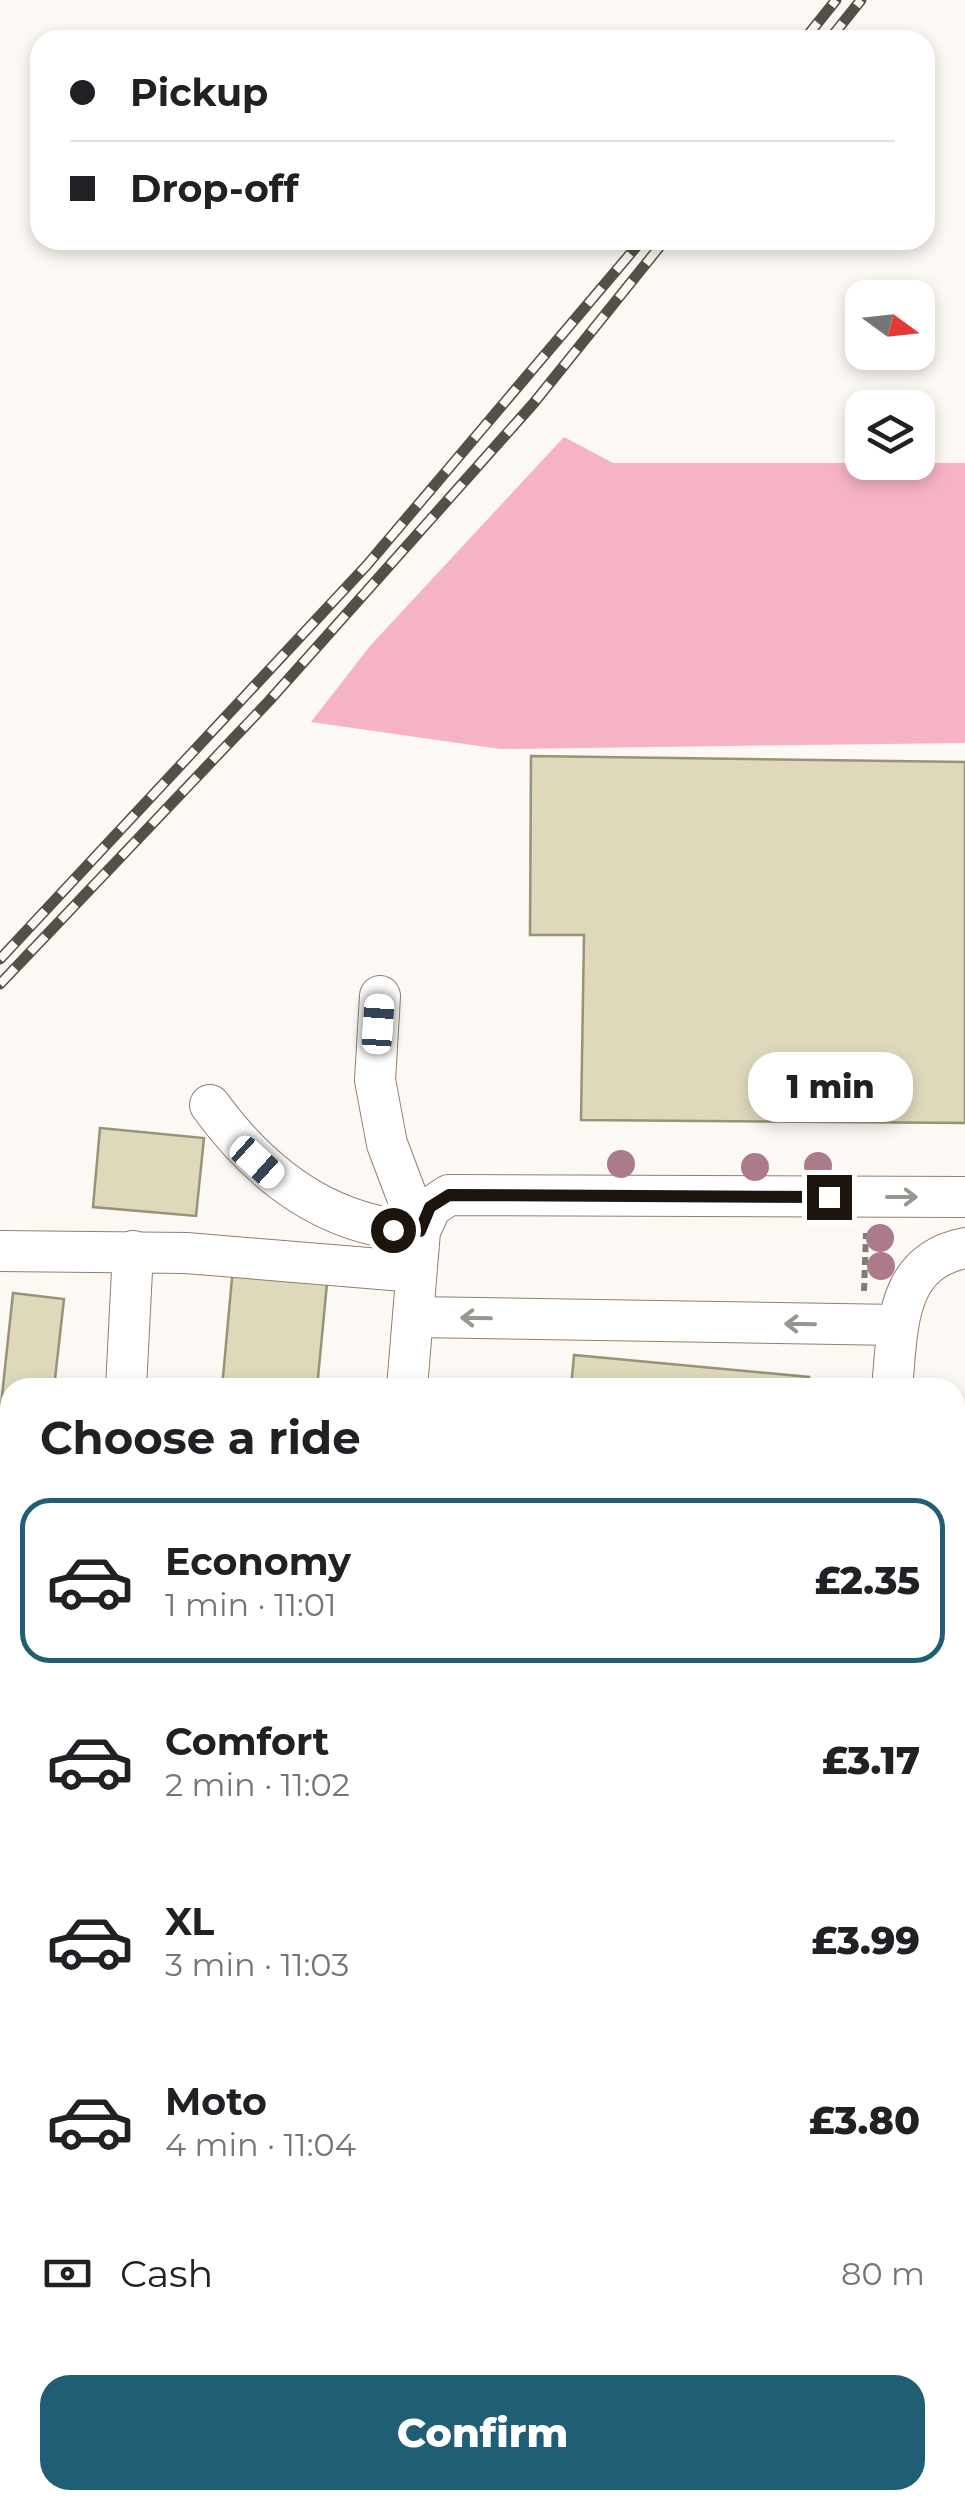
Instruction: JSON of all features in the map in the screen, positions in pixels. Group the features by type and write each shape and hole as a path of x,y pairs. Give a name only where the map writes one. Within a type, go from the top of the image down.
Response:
{"street":[{"path":"380,996 375,1080 387,1144 420,1231"},
{"path":"210,1105 257,1162 302,1196 360,1221 420,1231"},
{"path":"408,1378 420,1231 430,1207 449,1195 965,1197"},
{"path":"890,1378 881,1324 910,1280 930,1261 965,1248"},
{"path":"0,1251 133,1251 416,1272"},
{"path":"127,1378 133,1251"},
{"path":"414,1317 551,1315 881,1324"}],"path":[{"path":"866,1197 881,1324"}],"shaded area":[{"path":"564,437 613,463 845,463 845,480 935,480 935,463 965,463 965,743 500,749 311,722 370,646"}],"building":[{"path":"531,756 965,762 965,1123 581,1120 584,935 530,935"},
{"path":"100,1128 204,1138 196,1216 93,1207"},
{"path":"233,1267 328,1273 318,1378 223,1378"},
{"path":"13,1293 64,1299 55,1378 4,1378"},
{"path":"574,1355 809,1377 809,1378 572,1378"}],"railway":[{"path":"812,30 836,0"},
{"path":"837,30 861,0"},
{"path":"0,959 367,565 634,250"},
{"path":"0,984 269,701 533,404 657,250"}],"route":[{"path":"393,1230 420,1231 430,1207 449,1195 829,1197"}]}
